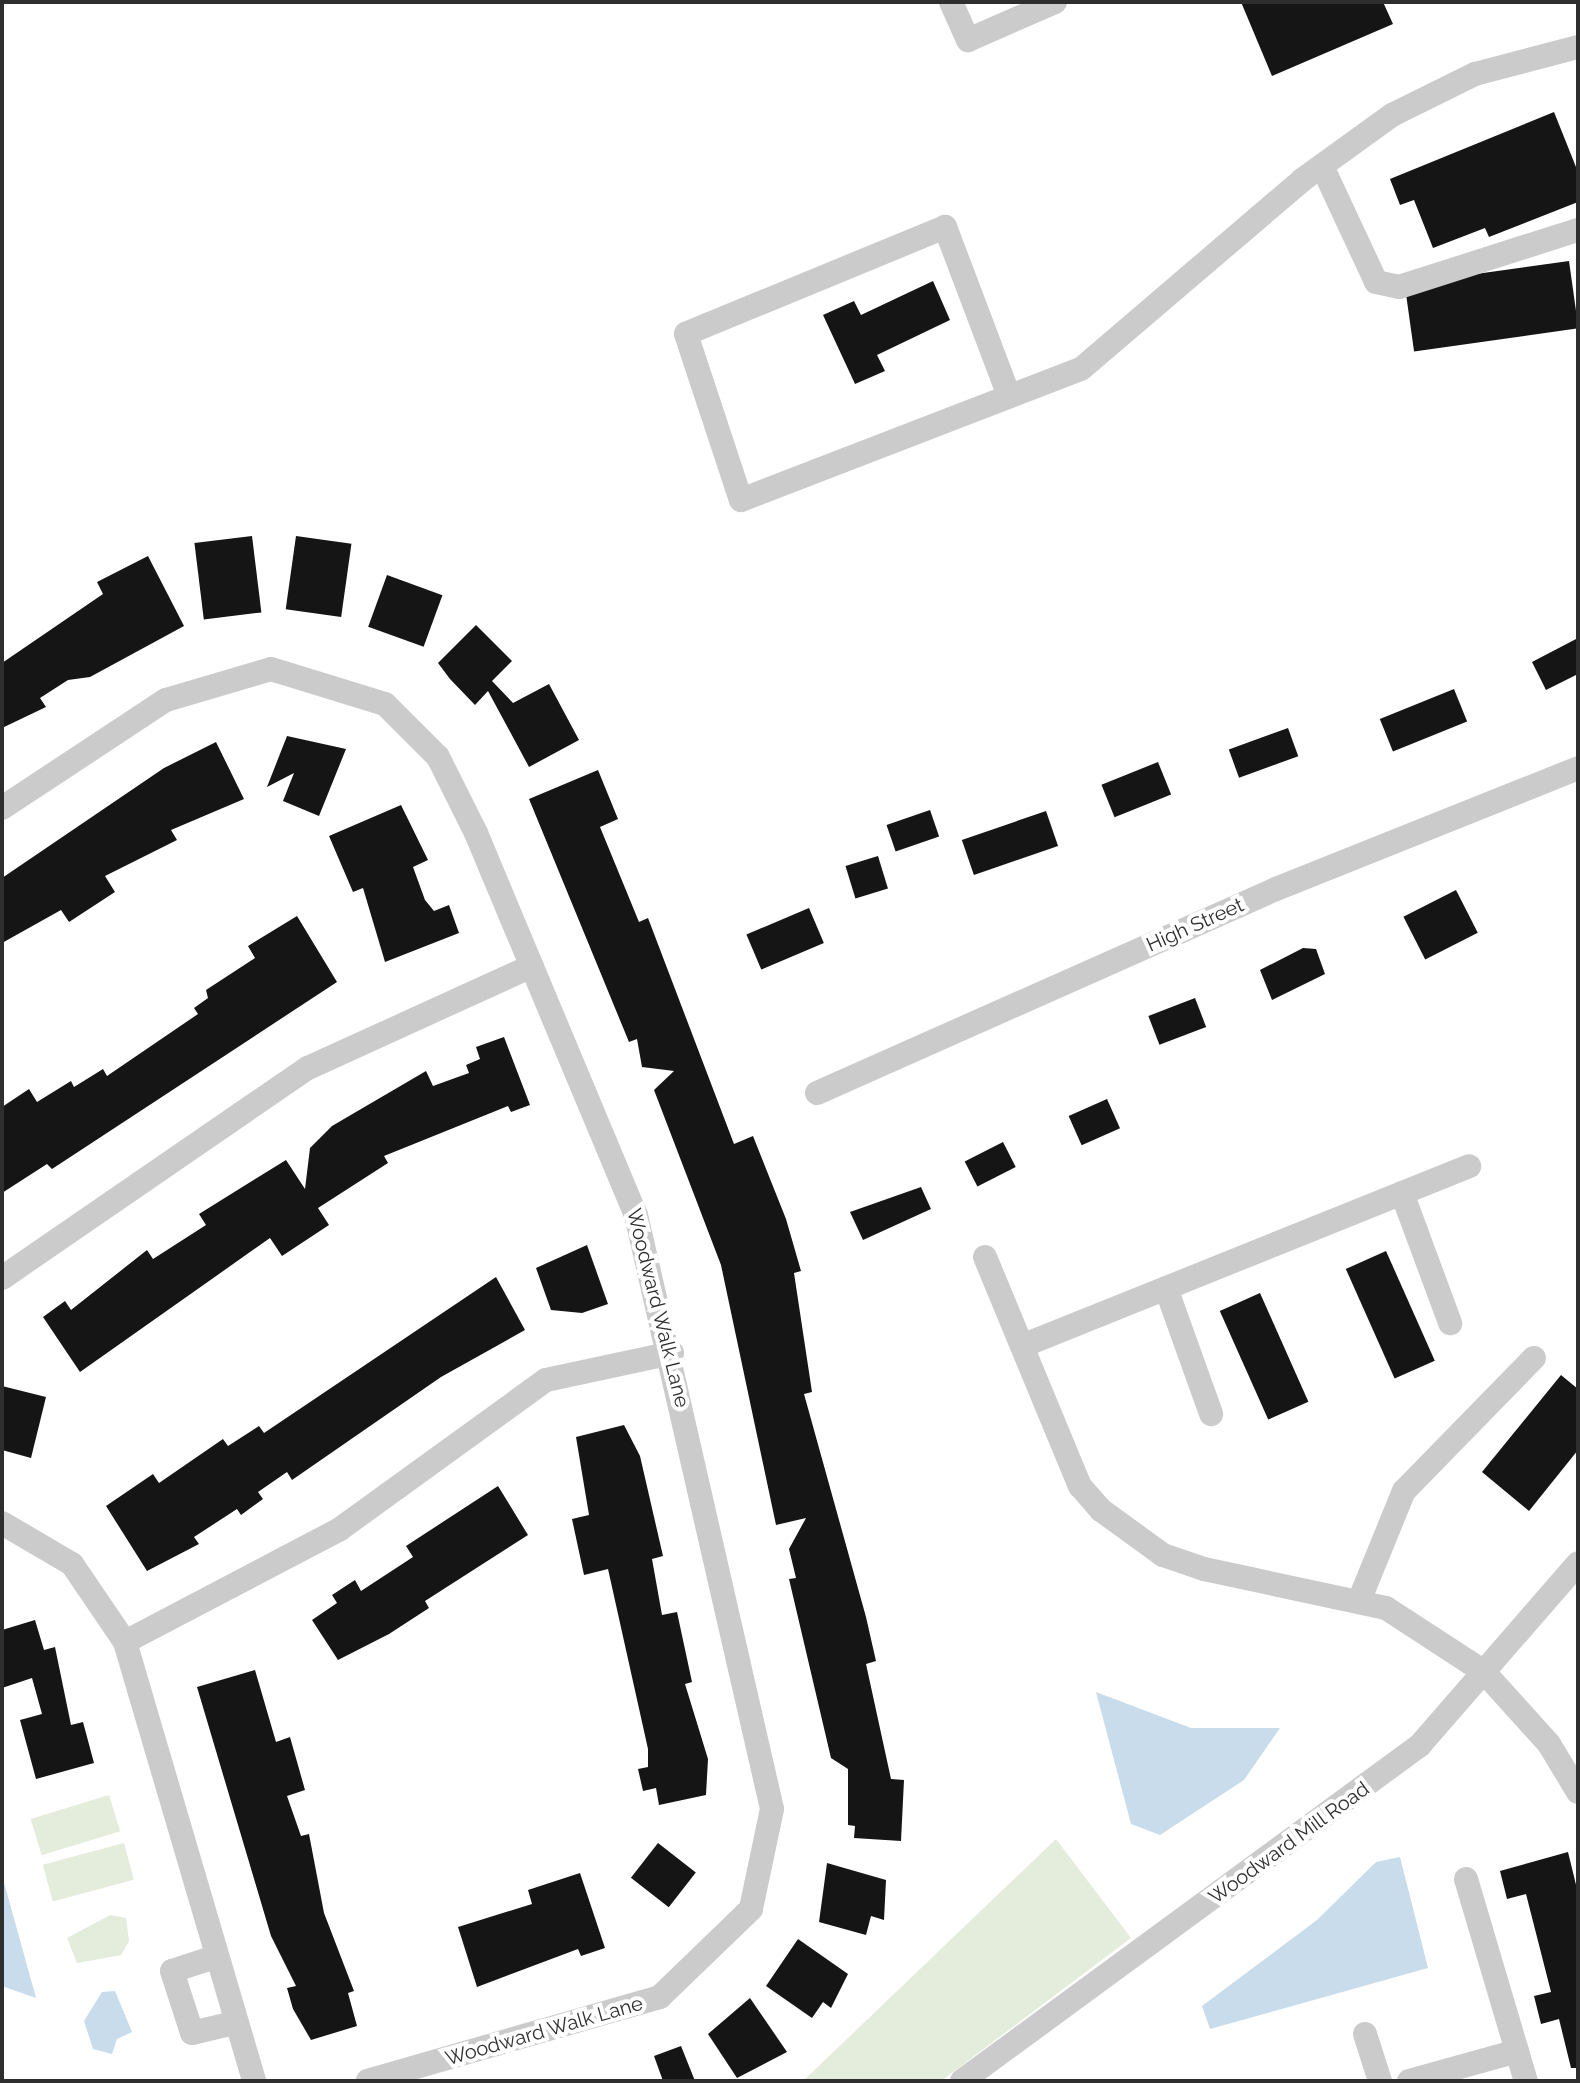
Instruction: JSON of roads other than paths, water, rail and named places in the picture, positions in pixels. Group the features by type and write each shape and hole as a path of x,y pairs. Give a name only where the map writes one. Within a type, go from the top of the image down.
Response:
{"street":[{"path":"951,2 968,40 1055,2"},
{"path":"1009,396 945,227 686,334 741,500 1081,369 1322,166 1392,115 1475,74 1578,47"},
{"path":"1322,166 1376,282 1399,287 1578,230"},
{"name":"Woodward Walk Lane","path":"2,808 166,700 271,669 385,704 438,757 532,966 636,1215 672,1353 772,1809 751,1909 660,1997 368,2081"},
{"name":"High Street","path":"817,1093 1276,889 1578,768"},
{"path":"2,1278 308,1068 532,966"},
{"path":"1022,1346 1469,1166"},
{"path":"1402,1193 1450,1323"},
{"path":"985,1257 1080,1486 1128,1533 1204,1569 1386,1608 1484,1672 1549,1744 1578,1791"},
{"path":"1166,1288 1211,1414"},
{"path":"125,1642 340,1529 546,1380 672,1353"},
{"path":"1359,1601 1404,1491 1534,1358"},
{"path":"2,1523 72,1564 125,1642 234,2023 254,2081"},
{"name":"Woodward Mill Road","path":"962,2081 1420,1745 1578,1563"},
{"path":"1466,1879 1526,2081"},
{"path":"215,1957 172,1971 192,2033 234,2023"},
{"path":"1365,2034 1380,2081"},
{"path":"1409,2081 1517,2051"}],"water":[{"path":"1096,1692 1191,1728 1280,1728 1244,1780 1160,1835 1131,1824"},
{"path":"1400,1857 1428,1968 1210,2029 1202,2006 1317,1920 1376,1862"},
{"path":"2,1875 36,1998 2,1986"},
{"path":"115,1991 132,2032 117,2039 112,2054 93,2049 84,2021 102,1992"}]}
